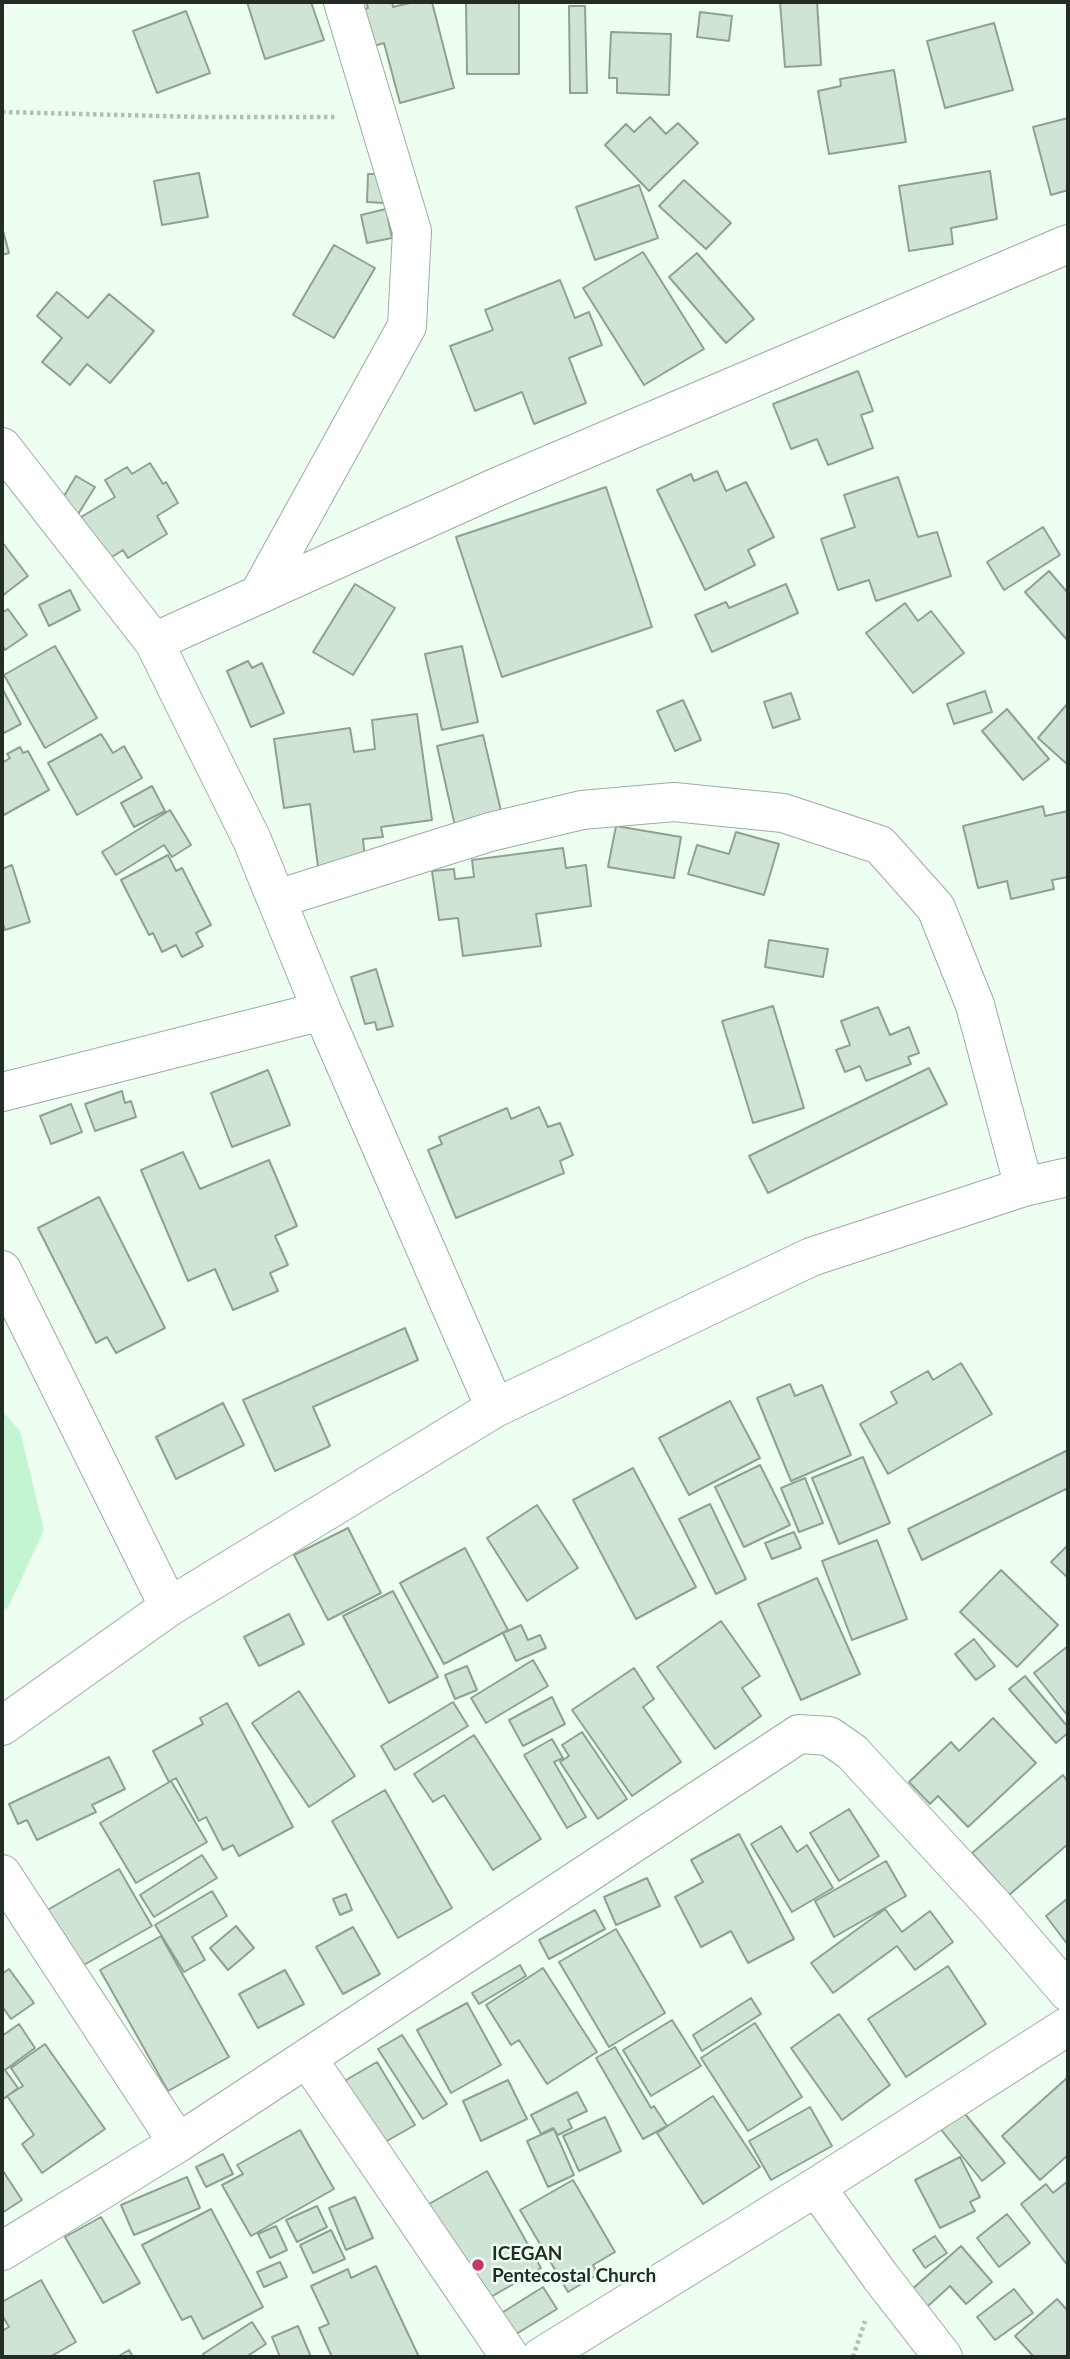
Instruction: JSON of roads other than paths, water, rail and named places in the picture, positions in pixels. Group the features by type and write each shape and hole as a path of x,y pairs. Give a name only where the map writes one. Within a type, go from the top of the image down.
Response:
{"street":[{"path":"259,594 407,326 412,231 343,2"},
{"path":"154,642 497,487 1068,244"},
{"path":"2,447 154,642 252,839 322,1011 495,1408"},
{"path":"277,899 490,832 582,810 674,802 783,813 880,845 936,908 975,1004 1024,1187"},
{"path":"2,1092 322,1011"},
{"path":"2,1726 169,1607 495,1408 811,1257 1024,1187 1068,1177"},
{"path":"2,1270 169,1607"},
{"path":"2,2251 178,2143 799,1734 829,1736 852,1752 994,1906 1068,1992"},
{"path":"2,1874 178,2143"},
{"path":"541,2357 816,2187 1068,2026"},
{"path":"307,2058 510,2357"},
{"path":"816,2187 943,2357"}],"place":[{"name":"ICEGAN Pentecostal Church","path":"478,2265"}]}
